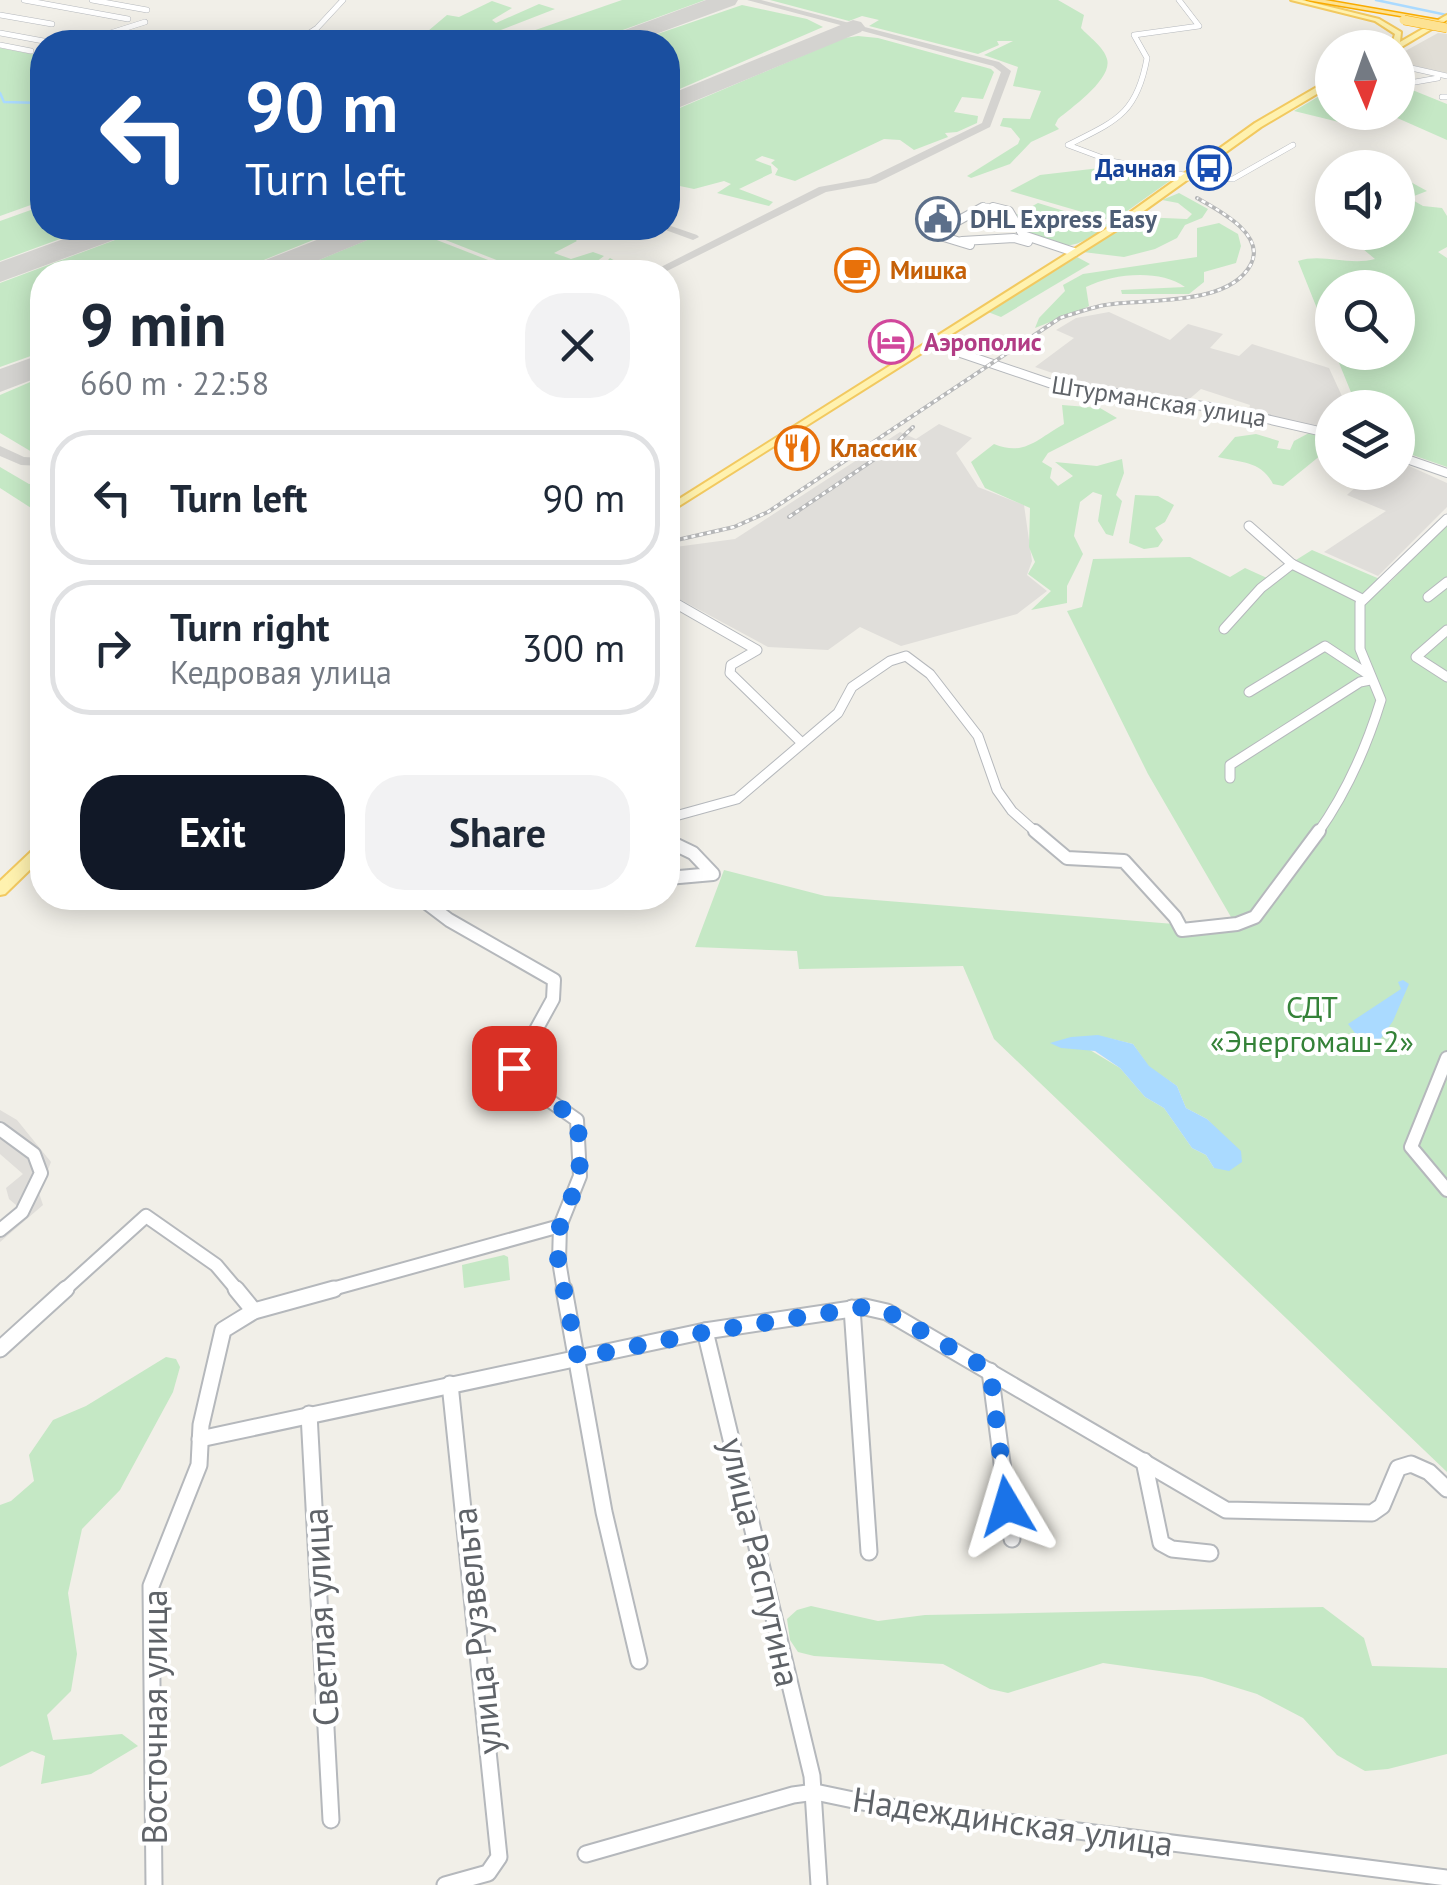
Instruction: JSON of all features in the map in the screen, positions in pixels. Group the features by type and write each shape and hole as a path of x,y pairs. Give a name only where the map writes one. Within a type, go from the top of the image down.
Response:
{"highway":[{"path":"1301,0 1399,19 1445,21"},
{"path":"1301,0 1445,21"}],"main road":[{"path":"1301,0 1384,22 1395,30"},
{"path":"1415,36 1445,21"},
{"path":"680,502 1072,254 1258,125 1315,92"},
{"path":"0,890 30,861"}],"street":[{"path":"24,0 128,19"},
{"path":"92,0 147,10"},
{"path":"314,30 343,0"},
{"path":"1179,0 1200,26 1134,35 1147,58 1140,97 1125,114 1068,145 1111,162 1187,177 1233,179 1294,144"},
{"path":"0,14 52,24"},
{"path":"120,30 146,22"},
{"path":"0,34 30,39"},
{"path":"0,46 30,51"},
{"path":"1415,69 1446,76"},
{"path":"1415,82 1446,76"},
{"path":"970,245 934,234 986,206 1013,214 1023,235 1072,254"},
{"path":"997,207 945,235 964,242 1018,239 1072,254"},
{"name":"Штурманская улица","path":"931,343 1049,383 1173,400 1315,430"},
{"path":"1415,462 1447,473"},
{"path":"680,812 718,808 738,798 838,713 852,687 890,660 906,656 930,674 978,736 997,790 1012,811 1067,858 1124,861 1175,917 1182,930 1221,927 1256,917 1340,802 1368,744 1381,703 1360,648 1358,608 1362,599 1447,519"},
{"path":"1249,526 1292,564 1362,599"},
{"path":"1224,629 1261,588 1292,564"},
{"path":"1428,597 1447,582"},
{"path":"680,606 757,650 729,667 732,677 802,743"},
{"path":"1447,630 1416,657 1447,677"},
{"path":"1248,692 1324,646 1334,649 1369,678"},
{"path":"1230,778 1230,766 1369,678"},
{"path":"680,846 693,853 712,874 680,877"},
{"path":"436,910 554,980 553,999 514,1068 520,1080 578,1120 580,1176 560,1226 558,1261 604,1512 638,1661"},
{"path":"1447,1058 1412,1147 1447,1190"},
{"path":"0,1129 34,1154 34,1165 41,1173 22,1212 0,1230"},
{"path":"0,1349 146,1216 216,1265 254,1311 560,1226"},
{"path":"852,1308 869,1552"},
{"path":"200,1439 706,1332 852,1308 888,1312 1203,1497 1238,1512 1372,1512 1382,1506 1398,1468 1411,1464 1447,1489"},
{"name":"Восточная улица","path":"154,1885 152,1586 199,1465 200,1439 224,1330 234,1320 254,1311"},
{"name":"улица Распутина","path":"706,1332 815,1792 819,1885"},
{"path":"990,1370 1012,1539"},
{"name":"улица Рузвельта","path":"445,1885 488,1873 499,1857 450,1384"},
{"name":"Светлая улица","path":"310,1414 331,1820"},
{"path":"1144,1460 1161,1544 1172,1550 1210,1553"},
{"name":"Надеждинская улица","path":"586,1854 772,1800 815,1792 882,1806 1447,1878"}],"shaded area":[{"path":"1438,33 1447,34 1447,73 1415,66 1415,46"},
{"path":"1109,312 1170,340 1188,324 1223,334 1210,348 1239,356 1252,344 1315,364 1315,370 1330,370 1339,390 1315,390 1315,427 1248,412 1250,405 1201,389 1187,401 1096,388 1035,367 1074,338 1056,330 1076,318"},
{"path":"939,424 972,438 956,453 978,487 1024,505 1032,561 1027,575 1047,591 1017,614 901,646 860,627 828,650 768,647 680,599 680,546 735,539 900,432 916,439"},
{"path":"1415,469 1447,483 1447,507 1378,576 1324,552 1386,511 1347,495 1352,490 1415,490"},
{"path":"0,1110 17,1120 51,1162 39,1193 43,1205 0,1242 0,1229 22,1210 9,1199 6,1188 23,1174 0,1154"}],"green space":[{"path":"622,0 705,0 623,30 536,30"},
{"path":"770,0 1058,0 1084,15 1081,28 1103,50 1107,67 1090,92 1058,119 1055,125 1059,129 1031,142 1010,164 971,178 967,176 1018,144 1020,139 1011,128 1000,126 1003,118 1030,119 1041,91 1013,86 1018,67 984,55 1013,41 997,41 999,45 978,54 869,26 879,20 862,16 849,21"},
{"path":"492,1 512,8 492,20 496,23 539,4 555,9 501,30 429,30 447,15 459,17"},
{"path":"742,5 807,19 823,27 680,89 680,30 669,30"},
{"path":"844,38 878,38 991,69 994,72 983,99 962,97 954,112 978,116 977,123 945,133 948,137 914,150 900,140 884,139 795,181 775,175 778,169 771,163 775,160 762,156 755,160 771,166 772,173 739,189 773,202 769,206 717,193 731,184 724,181 694,189 680,186 680,108"},
{"path":"0,48 30,54 30,205 0,216"},
{"path":"1415,91 1447,104 1447,140 1415,126"},
{"path":"1315,99 1315,116 1294,111"},
{"path":"1117,166 1169,175 1171,180 1113,221 1010,191 1040,175"},
{"path":"1415,184 1427,191 1415,196"},
{"path":"1179,193 1208,209 1202,218 1185,225 1177,238 1124,257 1083,252 1140,217 1187,219 1192,214 1178,203 1162,200"},
{"path":"1415,201 1442,208 1447,216 1447,247 1438,252 1447,258 1447,467 1415,456 1415,390 1350,390 1342,370 1415,370 1415,270 1315,270 1315,304 1298,261 1375,259 1364,250 1415,250"},
{"path":"1038,203 1110,225 1071,245 1042,240 1027,235 1016,215"},
{"path":"30,210 30,240 57,240 0,261 0,221"},
{"path":"1219,223 1238,234 1241,246 1236,263 1204,272 1204,282 1189,294 1122,294 1121,290 1185,287 1150,275 1110,279 1086,287 1089,306 1035,328 1039,318 1065,291 1063,285 1083,274 1197,257 1197,228"},
{"path":"115,240 313,240 264,260 61,260"},
{"path":"367,240 437,240 488,260 319,260"},
{"path":"446,240 576,240 554,253 571,259 593,252 604,256 599,260 496,260"},
{"path":"1077,257 1090,264 1001,317 988,312"},
{"path":"30,272 30,356 0,367 0,283"},
{"path":"30,382 30,451 0,433 0,395"},
{"path":"1062,405 1100,408 1117,418 1048,453 1042,462 1052,468 1050,478 1058,486 1073,476 1055,462 1097,466 1122,459 1124,473 1116,495 1122,501 1113,536 1106,534 1098,521 1102,495 1093,492 1080,502 1074,536 1083,554 1067,586 1067,603 1031,610 1051,591 1028,574 1035,562 1029,547 1030,508 985,488 971,462 994,444 1014,448 1039,440 1064,424"},
{"path":"1309,433 1315,434 1315,460 1283,486 1273,484 1256,466 1218,457 1235,437 1256,434 1279,441 1277,448 1290,450 1294,441"},
{"path":"0,467 30,484 30,507 0,488"},
{"path":"1135,495 1158,496 1174,505 1165,522 1155,528 1163,540 1158,547 1144,549 1129,543"},
{"name":"СДТ «Энергомаш-2»","path":"1447,524 1447,1472 994,1039 963,966 799,969 797,951 695,947 724,870 825,896 1174,924 1231,917 1148,774 1067,611 1082,607 1093,559 1190,557 1230,577 1245,568 1267,578 1312,550 1389,583","holes":["1108,1038 1133,1044 1149,1067 1177,1086 1186,1108 1207,1119 1223,1136 1214,1168 1206,1155 1192,1148 1164,1108 1145,1097 1120,1068 1090,1050"]},
{"path":"508,1257 510,1280 464,1288 462,1265"},
{"path":"166,1357 176,1359 180,1367 173,1392 120,1490 82,1529 68,1593 77,1654 71,1691 47,1715 53,1740 122,1734 138,1746 91,1774 41,1784 45,1756 32,1751 0,1767 0,1505 11,1501 34,1481 29,1455 53,1420 86,1406"},
{"path":"811,1606 878,1621 925,1615 1323,1607 1364,1638 1372,1666 1447,1668 1447,1754 1365,1771 1337,1755 1303,1718 1257,1694 1202,1677 1103,1663 1008,1693 990,1689 943,1664 814,1656 798,1652 790,1640 787,1619 797,1610"}],"water":[{"path":"1398,982 1409,984 1393,1021 1377,1044 1358,1037 1348,1024 1401,989"},
{"path":"1098,1035 1133,1044 1149,1066 1177,1086 1186,1108 1207,1119 1241,1151 1242,1162 1229,1171 1214,1168 1206,1155 1192,1148 1164,1108 1145,1097 1120,1068 1095,1051 1050,1043"}],"waterway":[{"path":"1376,0 1447,15"},
{"path":"0,93 4,102 30,103"}],"taxiway":[{"path":"680,260 823,189 872,181 986,125 1006,71 996,64 751,0"},
{"path":"680,233 693,237"},
{"path":"0,450 30,461"}],"runway":[{"path":"646,30 727,0"},
{"path":"680,99 853,27"},
{"path":"35,260 88,240"},
{"path":"293,260 343,240"},
{"path":"0,273 30,262"},
{"path":"0,382 30,369"}],"railway":[{"path":"680,539 734,527 768,512 1060,318 1105,305 1185,298 1225,288 1251,264 1252,243 1238,224 1197,198"},
{"path":"789,517 891,448 913,427"}],"place":[{"name":"Дачная","path":"1209,168"},
{"name":"DHL Express Easy","path":"938,219"},
{"name":"Мишка","path":"857,270"},
{"name":"Аэрополис","path":"891,342"},
{"name":"Классик","path":"797,448"}],"route":[{"path":"514,1068 520,1080 578,1120 580,1176 560,1226 558,1261 578,1358 795,1316 865,1307 888,1312 990,1370 1007,1506"}]}
